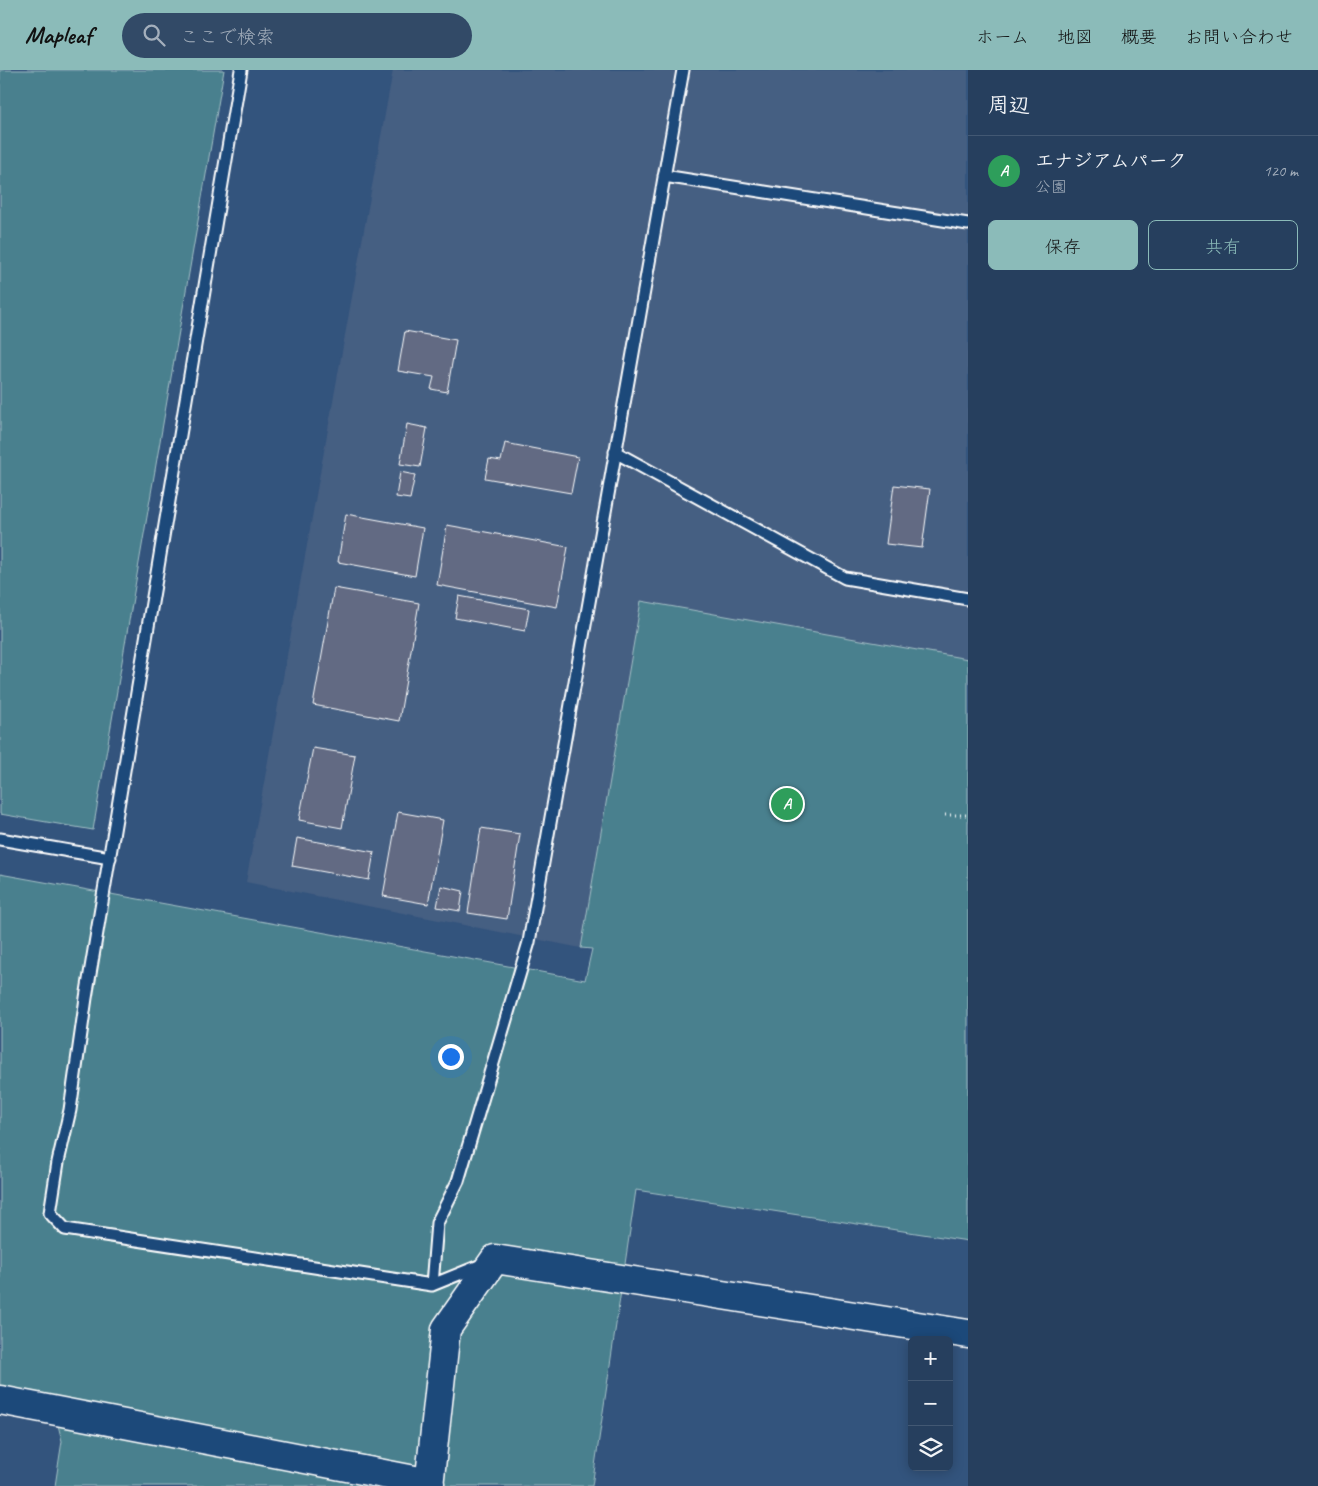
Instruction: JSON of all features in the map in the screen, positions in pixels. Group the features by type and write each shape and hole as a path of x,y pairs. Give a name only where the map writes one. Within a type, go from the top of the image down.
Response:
{"street":[{"path":"0,1400 429,1484 446,1329 495,1260 968,1334"}],"lane":[{"path":"242,70 86,998 70,1110 58,1162 50,1213 65,1229 432,1285 495,1260"},
{"path":"432,1285 437,1223 458,1181 528,942 683,70"},
{"path":"664,176 968,224"},
{"path":"615,452 845,578 968,599"},
{"path":"0,839 110,858"}],"path":[{"path":"944,815 968,816"}],"shaded area":[{"path":"393,70 968,70 968,668 641,602 581,951 581,948 246,882"}],"green space":[{"path":"0,70 224,70 93,830 0,814"},
{"path":"641,601 968,659 968,1241 636,1190 592,1486 55,1486 62,1441 51,1397 0,1386 0,874 585,980 592,949 581,948"}],"building":[{"path":"405,331 456,340 447,392 431,389 434,377 398,371"},
{"path":"407,424 427,428 420,467 400,464"},
{"path":"505,443 578,457 571,493 485,478 489,459 501,461"},
{"path":"400,472 415,475 410,499 396,497"},
{"path":"894,485 930,489 922,548 886,544"},
{"path":"346,514 423,528 415,576 338,562"},
{"path":"447,525 568,547 557,607 437,585"},
{"path":"334,588 419,603 399,721 313,705"},
{"path":"459,596 529,609 525,631 455,618"},
{"path":"313,748 355,755 342,828 299,820"},
{"path":"398,812 443,820 428,904 383,896"},
{"path":"481,828 520,834 507,919 468,913"},
{"path":"297,838 374,852 369,880 292,866"},
{"path":"441,886 463,891 460,911 437,907"}],"place":[{"name":"エナジアムパーク","path":"787,804"}]}
